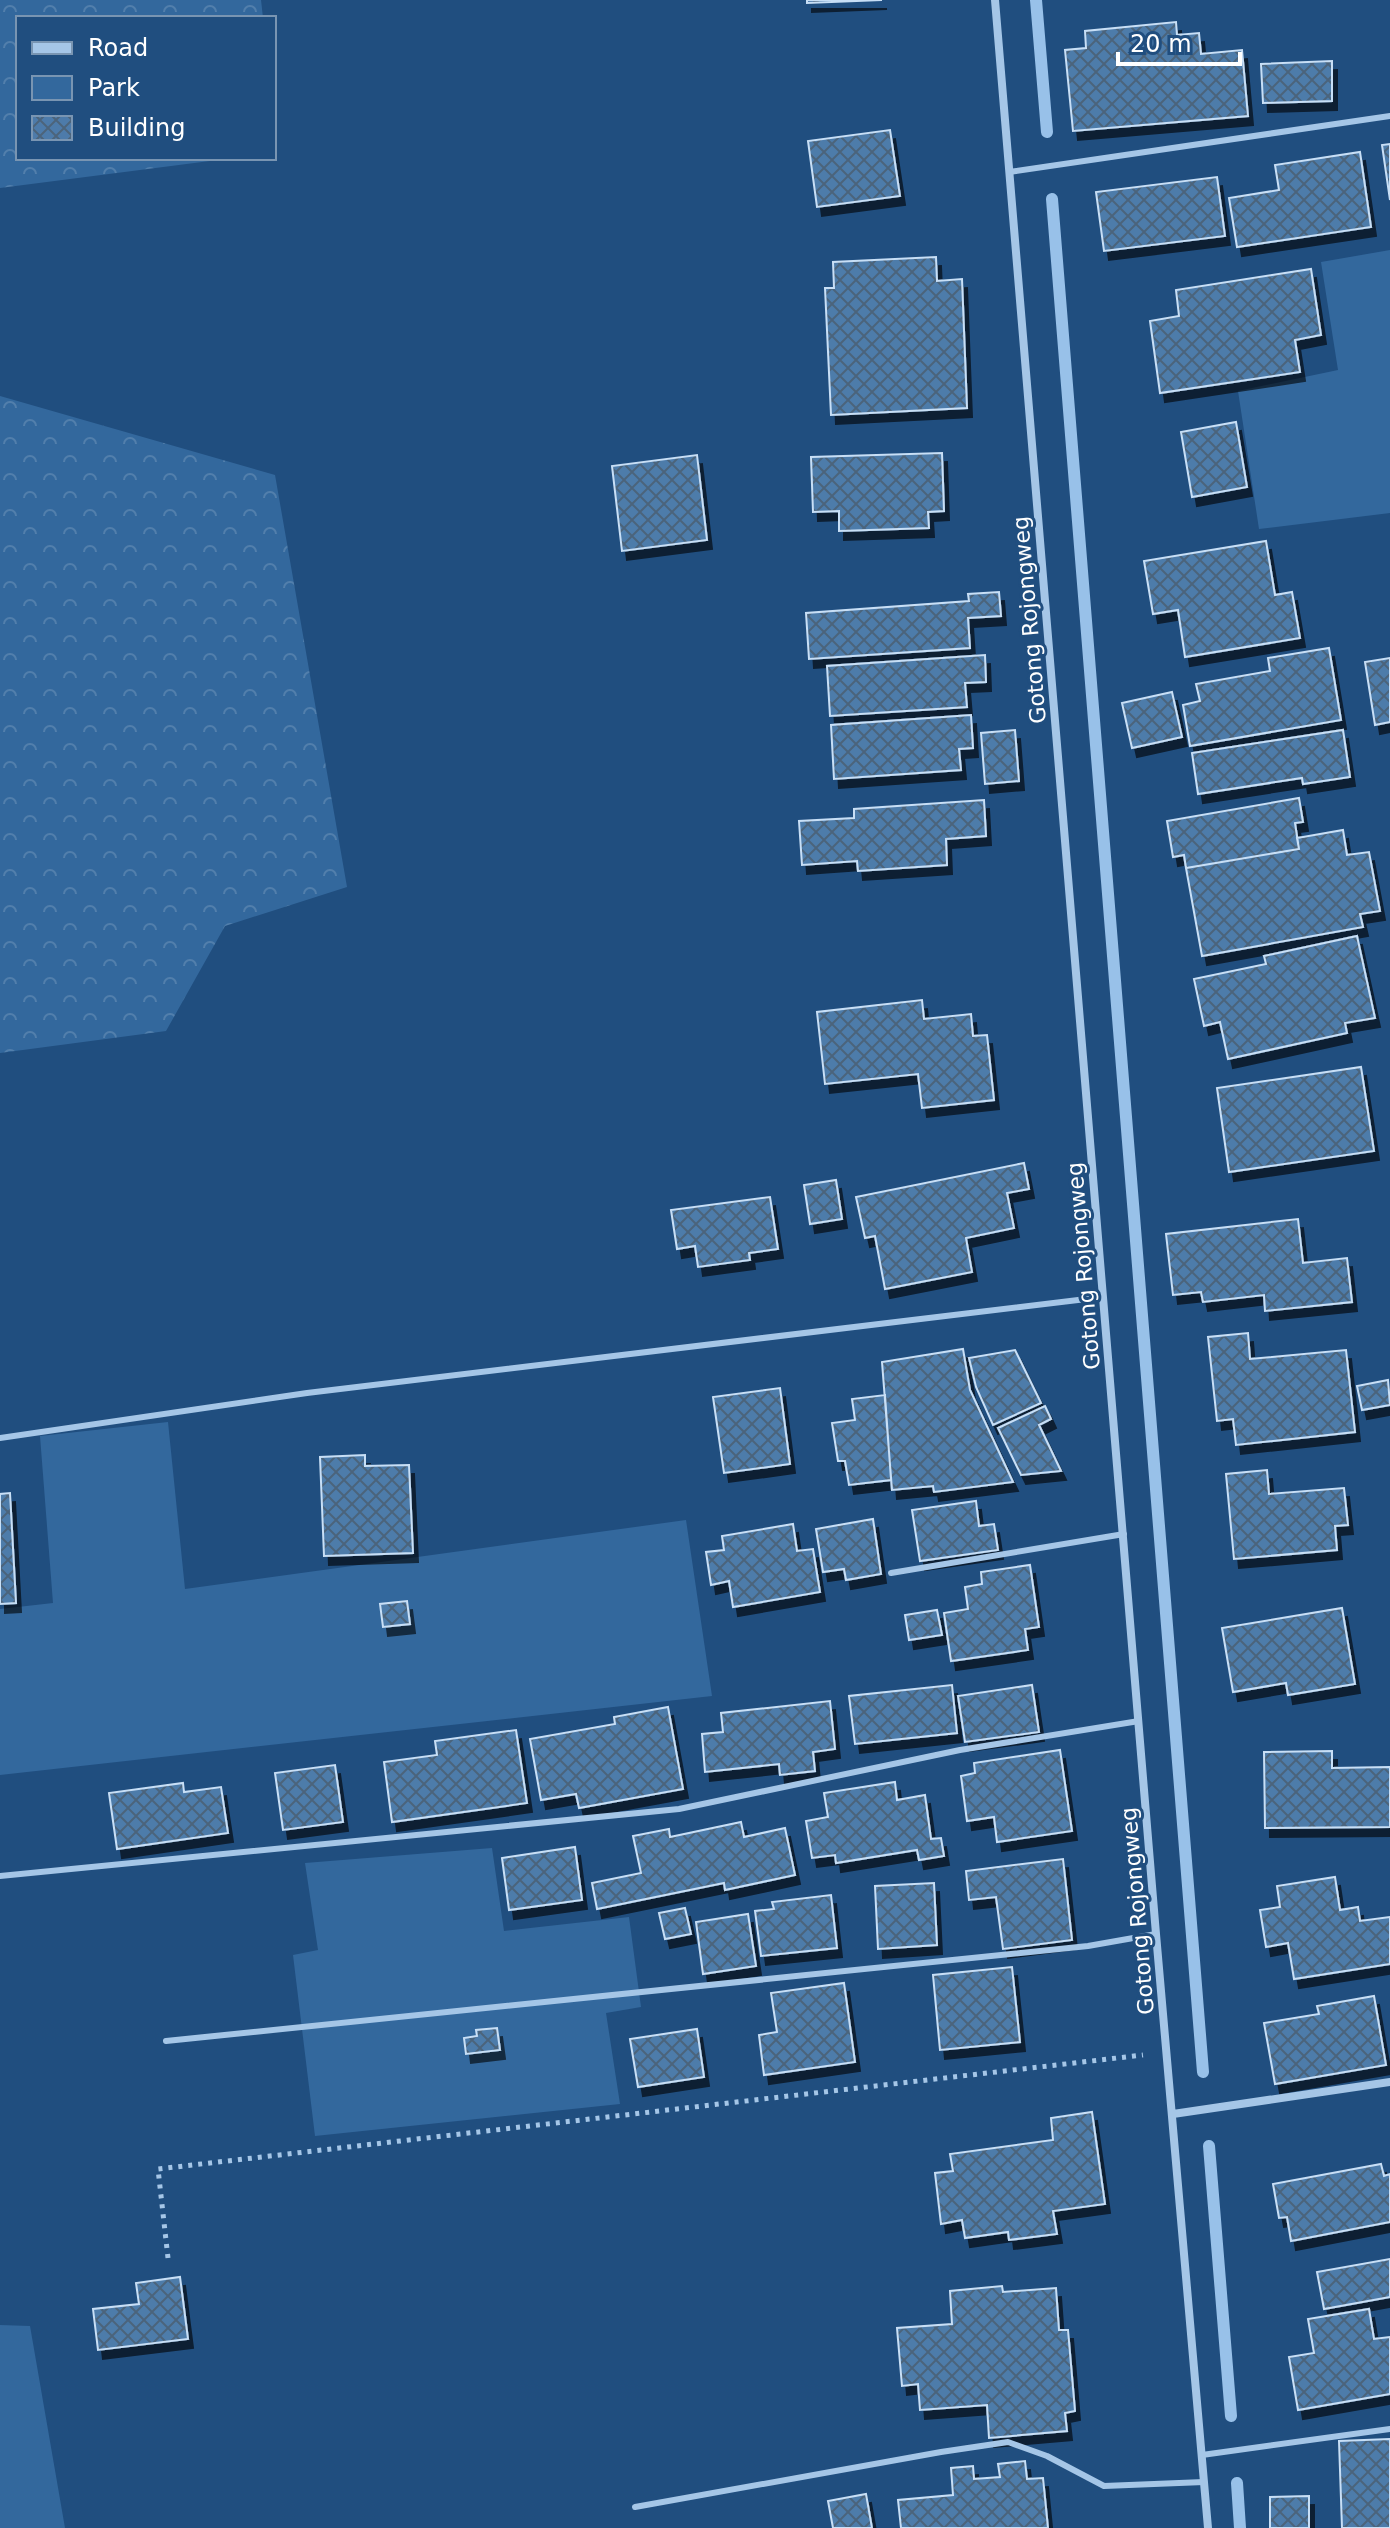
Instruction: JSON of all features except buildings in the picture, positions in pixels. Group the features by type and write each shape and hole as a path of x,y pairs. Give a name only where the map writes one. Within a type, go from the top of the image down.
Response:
{"street":[{"name":"Gotong Rojongweg","path":"995,0 1208,2528"},
{"path":"1173,2114 1390,2082"}],"lane":[{"path":"1009,172 1390,116"},
{"path":"0,1438 307,1393 1103,1297"},
{"path":"891,1573 1124,1534"},
{"path":"0,1876 679,1809 960,1750 1139,1721"},
{"path":"166,2041 1088,1946 1156,1934"},
{"path":"1202,2455 1390,2429"},
{"path":"635,2507 1008,2442 1047,2456 1104,2486 1204,2482"}],"path":[{"path":"168,2258 158,2169 1168,2052"}],"green space":[{"path":"0,0 261,0 263,16 16,16 16,160 217,160 0,188"},
{"path":"1390,250 1390,513 1259,529 1238,391 1338,370 1321,262"},
{"path":"0,396 275,475 347,887 225,926 166,1031 0,1053"},
{"path":"168,1422 185,1589 686,1520 712,1696 0,1775 0,1609 53,1603 40,1436"},
{"path":"492,1848 504,1931 629,1917 641,2007 606,2013 620,2104 315,2136 293,1955 318,1950 305,1863"},
{"path":"0,2325 30,2326 65,2528 0,2528"}],"waterway":[{"path":"1036,0 1047,132"},
{"path":"1052,199 1203,2072"},
{"path":"1209,2146 1231,2416"},
{"path":"1237,2483 1240,2528"}]}
